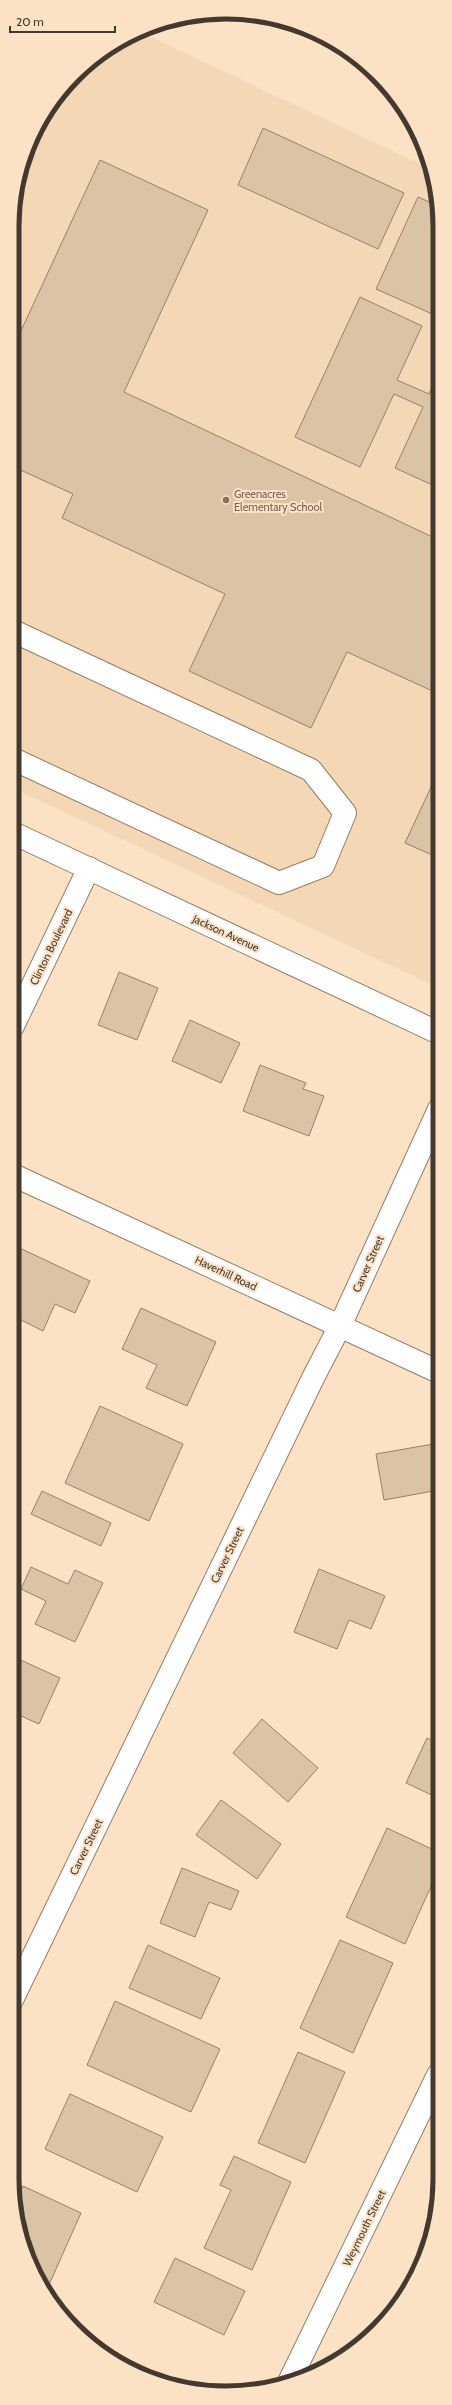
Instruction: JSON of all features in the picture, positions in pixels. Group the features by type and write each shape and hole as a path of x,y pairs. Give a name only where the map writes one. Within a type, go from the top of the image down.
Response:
{"street":[{"path":"19,634 311,770 345,813 323,866 279,884 19,762"},
{"name":"Jackson Avenue","path":"19,836 433,1030"},
{"name":"Clinton Boulevard","path":"19,1014 89,868"},
{"name":"Carver Street","path":"19,1986 314,1376 340,1326 433,1122"},
{"name":"Haverhill Road","path":"19,1178 433,1369"},
{"name":"Weymouth Street","path":"292,2375 433,2085"}],"shaded area":[{"name":"Greenacres Elementary School","path":"147,35 424,166 426,172 433,212 433,985 19,791 19,212 23,186 30,159 40,134 54,111 70,90 90,70 111,54 134,40"}],"building":[{"path":"263,128 404,193 378,249 238,185"},
{"path":"100,160 208,210 124,392 433,537 433,691 347,652 311,728 189,671 225,594 62,518 73,494 19,469 19,335"},
{"path":"418,197 432,203 433,212 433,314 376,289"},
{"path":"360,297 422,326 397,380 429,394 433,385 433,485 395,468 423,407 394,394 360,467 295,437"},
{"path":"433,783 433,855 405,843"},
{"path":"119,972 158,988 137,1040 98,1025"},
{"path":"190,1020 240,1043 221,1083 172,1061"},
{"path":"260,1065 306,1083 303,1089 324,1096 309,1136 243,1111"},
{"path":"19,1248 90,1281 75,1313 55,1304 43,1331 19,1319"},
{"path":"141,1308 216,1342 187,1406 146,1388 157,1365 122,1349"},
{"path":"100,1406 183,1444 149,1521 65,1483"},
{"path":"433,1444 433,1491 384,1500 376,1454"},
{"path":"42,1491 111,1523 101,1546 31,1514"},
{"path":"31,1567 68,1584 75,1570 103,1583 75,1642 35,1624 46,1601 21,1589"},
{"path":"319,1569 385,1596 371,1629 349,1620 337,1649 294,1632"},
{"path":"19,1659 60,1678 39,1724 19,1715"},
{"path":"262,1719 318,1768 288,1802 233,1753"},
{"path":"427,1738 433,1741 433,1796 406,1783"},
{"path":"221,1800 281,1844 257,1879 196,1835"},
{"path":"387,1828 433,1850 433,1882 405,1944 346,1917"},
{"path":"182,1868 239,1891 231,1910 209,1902 195,1937 160,1923"},
{"path":"340,1940 393,1963 353,2053 300,2028"},
{"path":"148,1945 220,1978 201,2019 129,1988"},
{"path":"115,2001 220,2049 191,2112 87,2065"},
{"path":"298,2052 345,2072 305,2163 258,2143"},
{"path":"70,2094 163,2137 137,2192 45,2149"},
{"path":"234,2156 291,2182 252,2270 204,2248 231,2190 220,2185"},
{"path":"23,2186 81,2213 49,2285 40,2271 30,2246 23,2219 19,2194"},
{"path":"175,2258 245,2291 224,2335 154,2302"}],"place":[{"name":"Greenacres Elementary School","path":"226,500"}]}
